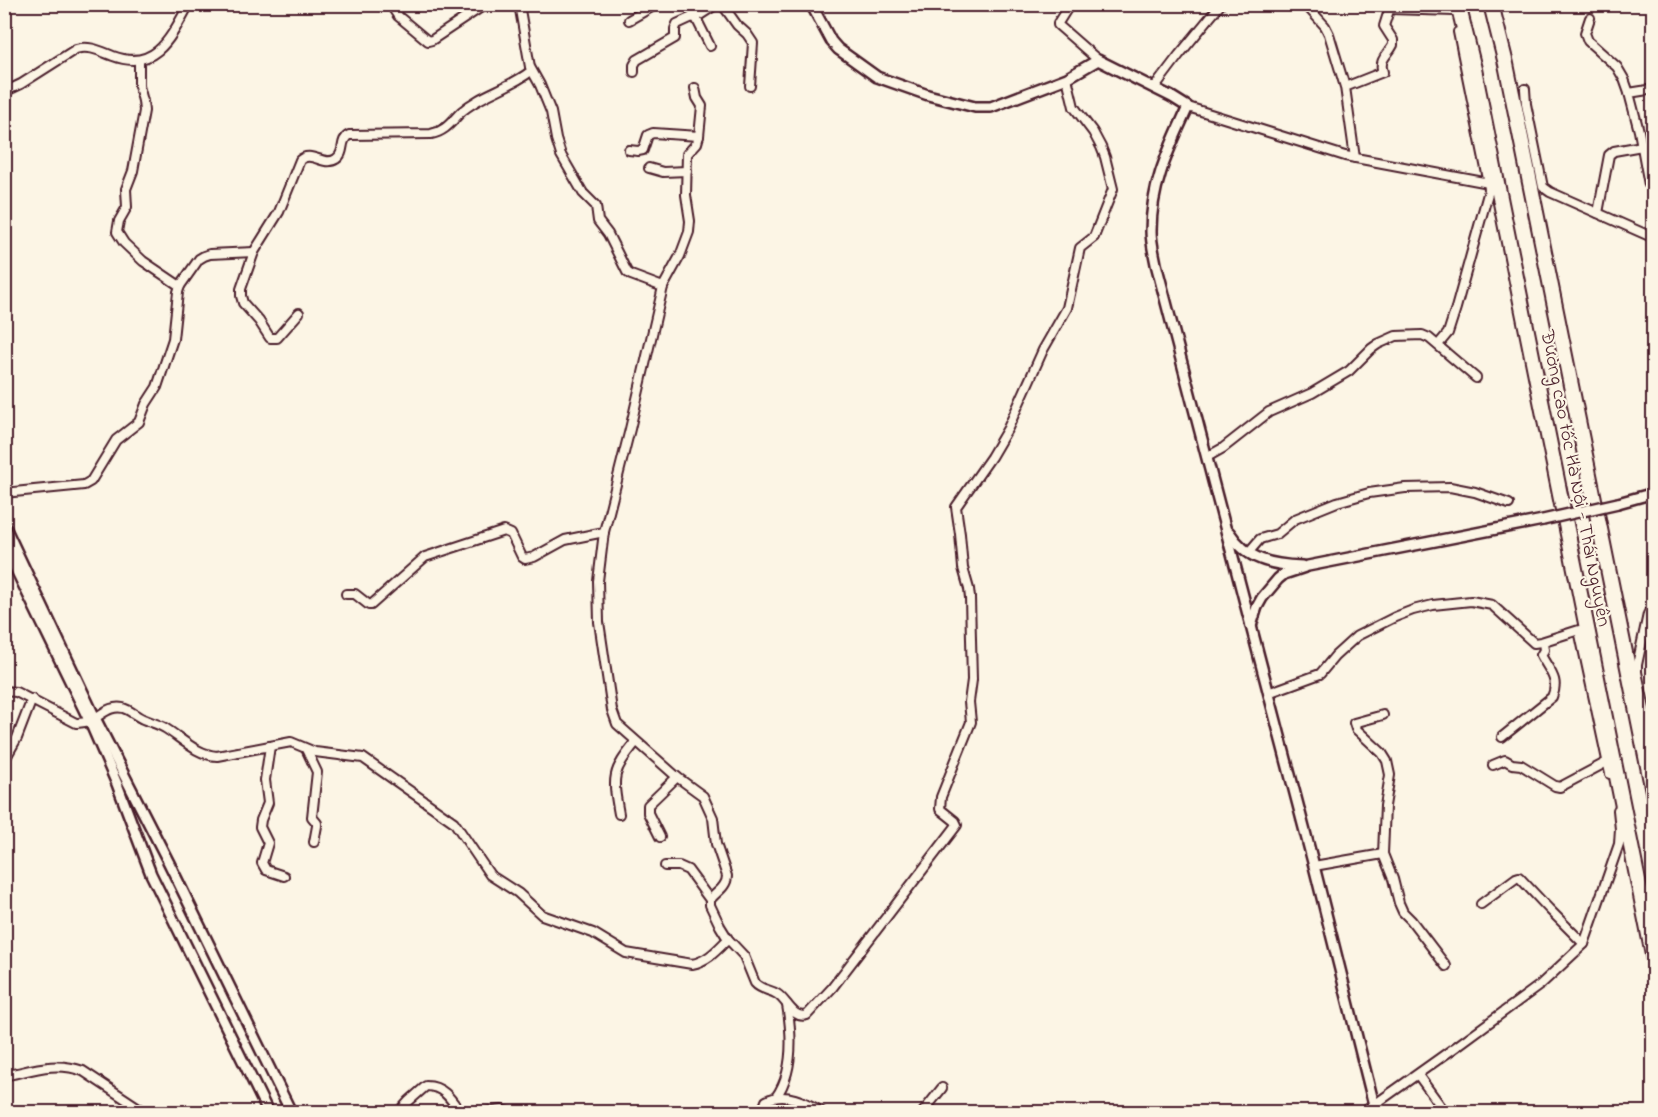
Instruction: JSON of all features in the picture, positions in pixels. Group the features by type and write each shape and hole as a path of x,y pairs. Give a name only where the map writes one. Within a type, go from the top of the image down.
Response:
{"highway":[{"name":"Đường cao tốc Hà Nội - Thái Nguyên","path":"1491,4 1506,64 1653,796"},
{"name":"Đường cao tốc Hà Nội - Thái Nguyên","path":"1455,7 1476,81 1653,960"}],"street":[{"path":"4,92 83,47 117,58 139,60 157,53 164,46 189,4"},
{"path":"390,4 398,16 428,41 486,4"},
{"path":"519,4 531,71 540,85 551,112 561,155 583,193 596,206 598,221 608,234 624,268 631,275 663,287"},
{"path":"629,20 657,4"},
{"path":"689,4 710,46"},
{"path":"634,72 637,60 675,38 677,24 690,18 696,18 719,4 753,43 750,86"},
{"path":"811,4 831,41 838,49 877,77 928,95 975,107 991,107 1067,78 1098,60"},
{"path":"1070,4 1058,26 1098,60 1188,108 1355,158 1489,183"},
{"path":"1154,88 1221,4"},
{"path":"1305,4 1325,26 1329,34 1345,87 1355,158"},
{"path":"1345,87 1383,72 1381,62 1394,43 1384,26 1390,7 1455,7 1489,190 1448,333 1438,345"},
{"path":"1590,18 1585,33 1588,41 1617,66 1624,79 1642,146 1649,185 1653,188"},
{"path":"139,60 139,86 144,111 133,171 126,189 127,207 119,221 117,232 124,243 143,261 180,286"},
{"path":"299,313 277,338 270,338 248,309 241,296 241,289 254,252 282,207 302,159 308,156 328,162 334,160 342,152 343,140 349,135 440,132 465,109 531,71"},
{"path":"665,866 680,866 688,870 710,900 717,921 728,939 744,956 754,983 776,993 799,1016 803,1017 832,988 957,825 940,809 944,789 970,722 969,702 972,680 970,598 963,568 955,511 1008,428 1043,350 1067,309 1080,248 1094,237 1113,189 1101,147 1094,132 1074,106 1067,78"},
{"path":"694,88 702,106 698,143 687,154 686,195 690,221 689,232 680,256 663,287 604,532 598,588 599,630 614,718 621,728 677,777 703,796 713,819 716,844 727,881 710,900"},
{"path":"1525,89 1543,187 1653,238"},
{"path":"1629,93 1653,89"},
{"path":"1188,108 1162,165 1154,200 1151,232 1156,264 1314,866 1374,1105"},
{"path":"629,150 644,150 648,135 653,133 699,136"},
{"path":"1598,213 1609,155 1614,151 1642,146"},
{"path":"649,168 663,172 687,171"},
{"path":"4,493 88,484 113,444 139,422 146,404 157,387 173,339 180,286 204,256 254,252"},
{"path":"1206,457 1223,448 1269,412 1311,393 1349,371 1371,349 1396,336 1422,335 1429,338 1476,378"},
{"path":"1248,553 1260,539 1273,537 1295,519 1337,502 1369,493 1405,488 1450,487 1475,492 1509,504"},
{"path":"1251,626 1262,598 1278,579 1284,574 1308,566 1543,519 1653,493"},
{"path":"4,525 93,720 151,874 268,1113"},
{"path":"1224,525 1248,553 1268,563 1282,566 1308,566"},
{"path":"346,594 355,594 371,605 425,556 504,531 511,534 525,559 534,557 566,540 604,532"},
{"path":"4,545 93,720 164,852 291,1113"},
{"path":"1268,693 1320,674 1335,656 1372,627 1413,610 1433,605 1471,601 1492,605 1534,643 1576,630 1580,632 1620,828 1619,844 1584,944 1540,985 1366,1113"},
{"path":"1653,603 1637,664 1653,750"},
{"path":"1502,737 1552,697 1556,688 1556,682 1541,655 1544,650 1543,642"},
{"path":"4,691 16,692 68,720 83,724 113,708 127,709 212,756 291,742 315,752 363,758 457,825 490,874 518,893 542,915 593,933 626,953 692,964 707,959 728,939"},
{"path":"4,761 17,738 32,699"},
{"path":"1383,715 1354,723 1356,729 1382,753 1387,761 1390,775 1385,806 1383,854 1403,912 1446,966"},
{"path":"619,814 615,792 616,771 636,741"},
{"path":"270,746 264,780 269,799 260,824 268,843 262,863 266,870 284,876"},
{"path":"306,749 317,772 312,817 317,823 314,842"},
{"path":"1493,765 1506,760 1512,764 1521,765 1555,786 1560,786 1607,762"},
{"path":"660,837 648,813 648,805 677,777"},
{"path":"1314,866 1383,854"},
{"path":"1481,904 1520,877 1584,944"},
{"path":"776,1097 786,1076 791,1038 787,1005"},
{"path":"4,1076 58,1065 71,1067 82,1071 145,1113"},
{"path":"1418,1075 1445,1113"},
{"path":"399,1113 422,1088 430,1086 442,1090 460,1113"},
{"path":"923,1113 942,1088"},
{"path":"762,1113 766,1101 776,1097 791,1098 822,1113"},
{"path":"483,1113 502,1110 510,1113"}]}
